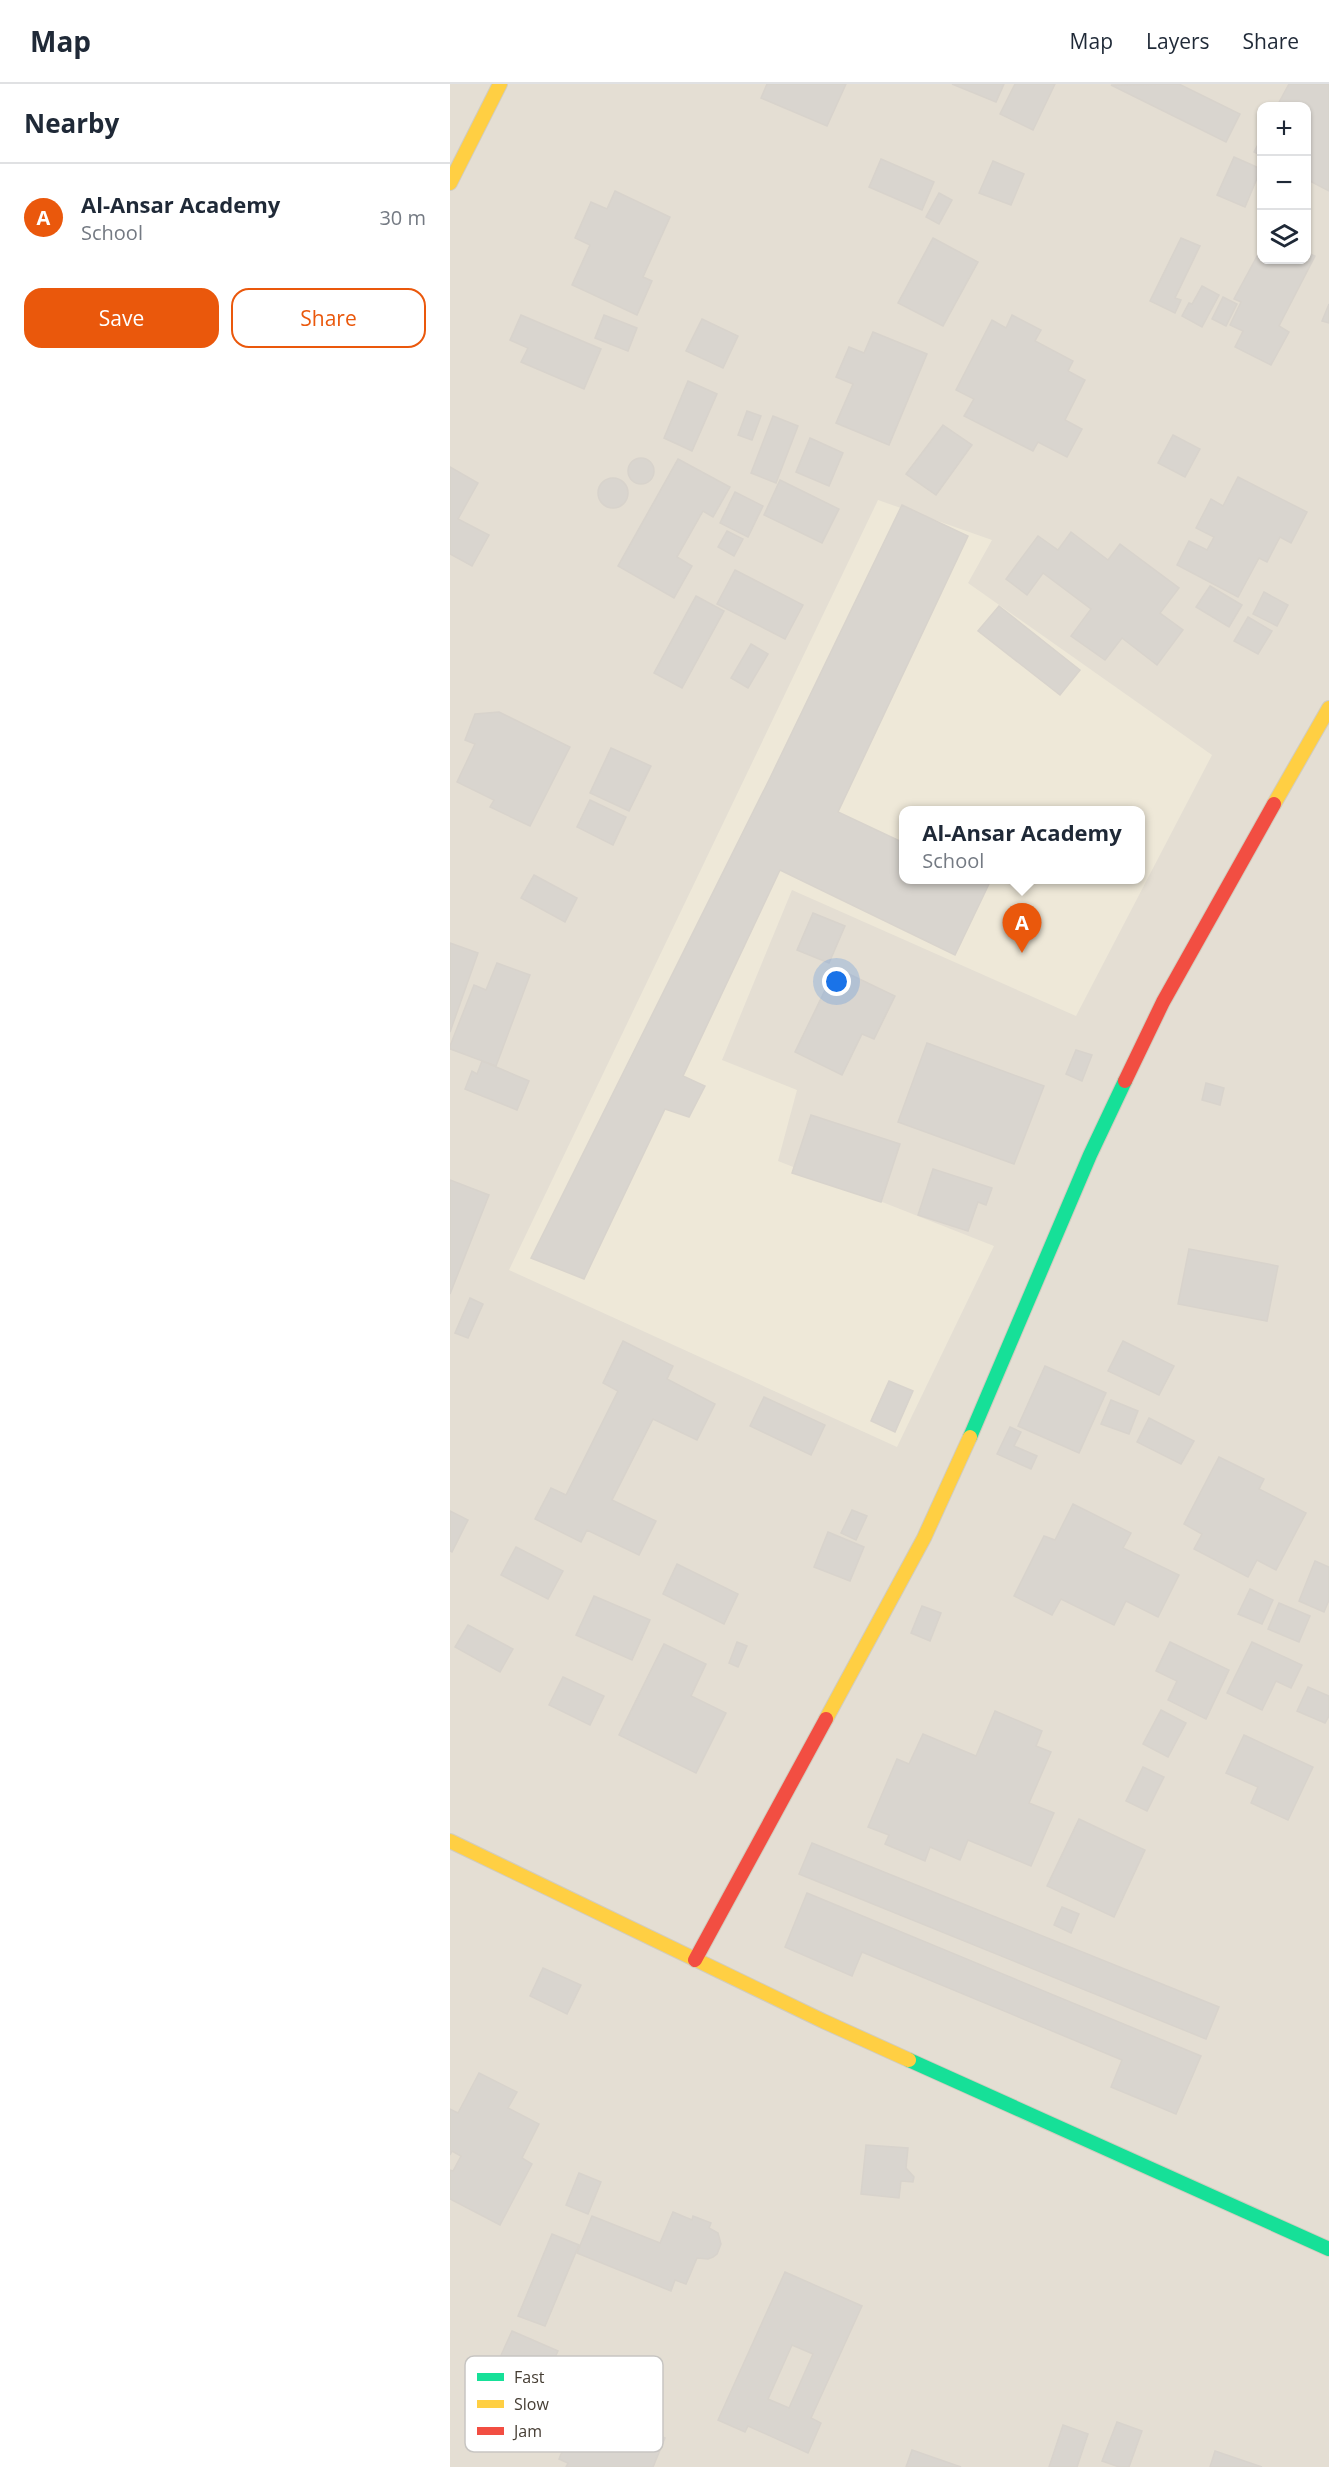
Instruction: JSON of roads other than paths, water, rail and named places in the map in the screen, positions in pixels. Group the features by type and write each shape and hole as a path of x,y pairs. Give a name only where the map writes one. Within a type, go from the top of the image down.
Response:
{"street":[{"path":"450,183 500,84"},
{"path":"695,1960 924,1538 988,1398 1090,1155 1163,1002 1329,708"},
{"path":"450,1841 823,2021 1329,2249"}],"place":[{"name":"Al-Ansar Academy","path":"1022,953"}]}
